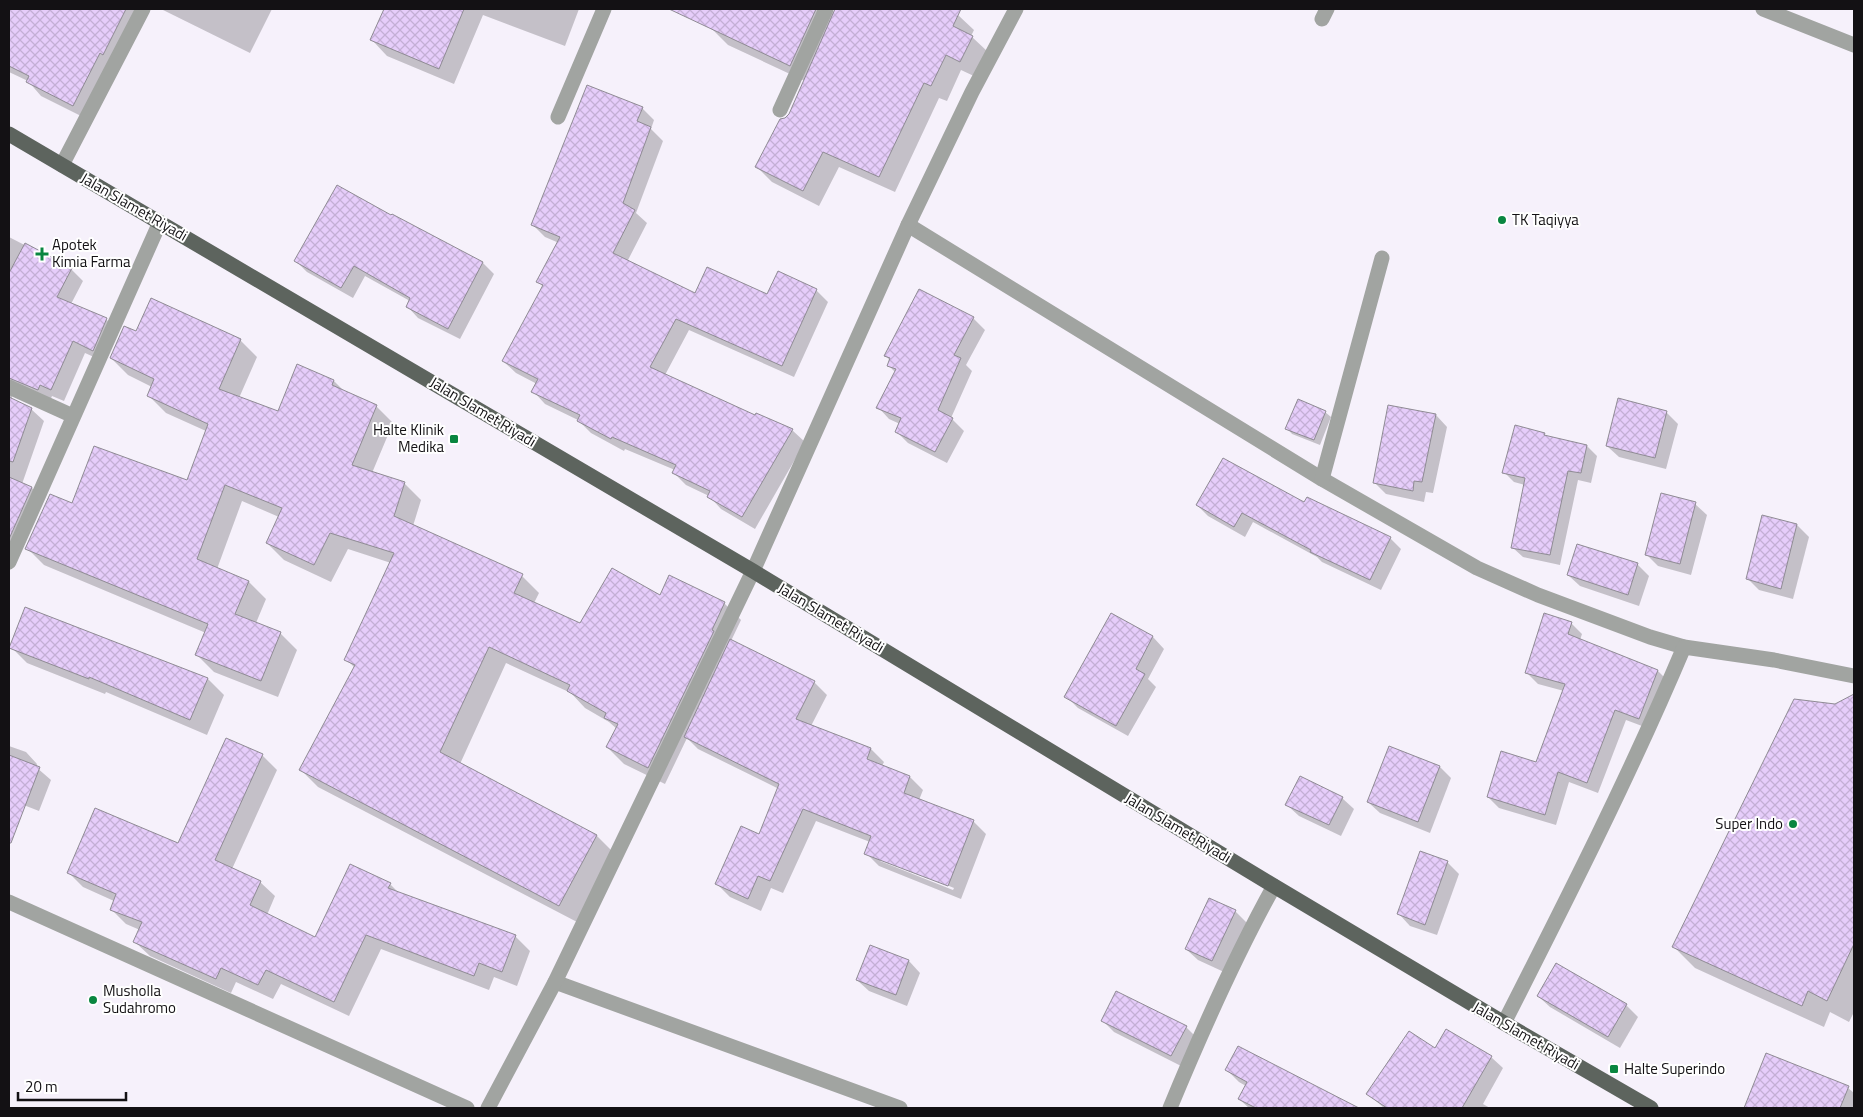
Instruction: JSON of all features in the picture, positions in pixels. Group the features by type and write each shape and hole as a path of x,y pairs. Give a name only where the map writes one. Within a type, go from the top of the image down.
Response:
{"main road":[{"name":"Jalan Slamet Riyadi","path":"9,134 753,571 1274,886 1651,1108"}],"street":[{"path":"62,165 144,9"},
{"path":"558,117 604,9"},
{"path":"780,110 826,9"},
{"path":"488,1108 555,982 753,571 908,225 972,92 1016,9"},
{"path":"1763,9 1854,45"},
{"path":"9,562 160,222"},
{"path":"908,225 1322,479 1477,568 1538,595 1650,637 1684,647 1774,660 1854,676"},
{"path":"1322,479 1382,258"},
{"path":"9,387 73,416"},
{"path":"1504,1023 1610,812 1648,731 1684,647"},
{"path":"1170,1108 1230,970 1274,886"},
{"path":"9,902 467,1108"},
{"path":"555,982 900,1108"}],"building":[{"path":"9,9 126,9 103,55 100,53 73,106 26,82 29,76 9,66"},
{"path":"384,9 464,9 439,69 370,40"},
{"path":"669,9 816,9 790,66"},
{"path":"835,9 961,9 953,26 973,36 960,62 946,55 931,86 924,83 879,177 823,152 803,191 755,167 780,119 785,118 789,114"},
{"path":"587,85 643,107 637,121 651,127 623,203 635,210 613,253 695,293 707,267 767,294 778,271 817,289 782,366 676,319 650,367 755,415 756,413 793,429 742,517 707,497 710,491 672,473 676,465 612,437 611,439 577,421 580,415 531,392 538,379 502,361 543,285 536,282 560,237 531,225"},
{"path":"337,185 483,262 448,329 406,307 410,298 354,266 341,288 294,261"},
{"path":"25,243 72,268 57,297 107,318 93,351 73,341 51,390 40,385 38,390 9,378 9,273"},
{"path":"919,289 974,317 954,355 961,358 938,410 953,418 935,452 895,432 901,418 876,408 896,369 887,366 890,358 884,356"},
{"path":"151,298 241,339 219,389 278,411 297,364 334,380 332,385 377,405 352,465 405,482 394,516 523,574 514,593 580,623 612,568 660,595 669,575 725,602 712,630 714,631 648,768 606,747 618,724 604,718 606,713 567,691 570,685 489,647 440,752 597,835 559,906 299,770 355,665 344,660 394,553 330,533 314,565 266,543 282,508 225,485 197,559 249,581 235,614 281,632 261,681 195,655 208,624 25,549 50,494 72,503 94,446 187,480 208,424 147,396 154,379 110,358 124,326 136,331"},
{"path":"9,397 32,408 13,462 9,461"},
{"path":"1618,398 1667,411 1655,458 1606,446"},
{"path":"1298,399 1326,411 1314,440 1285,429"},
{"path":"1388,405 1436,414 1422,482 1414,481 1413,491 1373,483"},
{"path":"1515,425 1545,433 1544,435 1587,445 1581,473 1568,471 1550,555 1511,548 1525,478 1502,473"},
{"path":"1223,458 1304,502 1307,497 1391,537 1370,580 1310,552 1311,550 1242,513 1234,527 1196,505"},
{"path":"9,477 32,487 9,539"},
{"path":"1661,493 1696,502 1680,564 1645,555"},
{"path":"1762,515 1797,524 1781,589 1746,579"},
{"path":"1577,544 1638,563 1628,595 1567,575"},
{"path":"25,607 208,678 190,720 89,677 89,679 9,648"},
{"path":"1111,613 1153,636 1136,669 1145,674 1116,726 1064,697"},
{"path":"1544,613 1572,622 1568,634 1658,670 1639,719 1615,710 1587,783 1558,772 1545,815 1487,797 1501,751 1536,762 1565,684 1525,673"},
{"path":"730,639 815,681 796,719 871,748 867,759 910,776 904,793 974,820 948,886 864,854 871,836 803,809 770,881 758,876 748,899 715,884 741,826 759,834 779,784 684,737"},
{"name":"Super Indo","path":"1854,694 1854,944 1827,1001 1808,991 1802,1006 1672,947 1794,699 1835,704"},
{"path":"226,738 263,754 215,860 261,881 250,905 315,937 350,864 391,883 388,888 516,935 502,972 479,963 474,976 366,935 334,1002 266,970 258,985 221,968 216,979 133,942 142,922 110,910 116,894 67,873 95,808 178,843"},
{"path":"1389,746 1440,766 1418,822 1367,802"},
{"path":"9,755 40,767 11,843 9,843"},
{"path":"1300,776 1343,797 1329,825 1285,805"},
{"path":"1420,851 1448,861 1425,925 1397,914"},
{"path":"1209,898 1236,910 1212,961 1185,949"},
{"path":"870,945 909,960 896,995 856,980"},
{"path":"1556,963 1627,1004 1608,1037 1537,996"},
{"path":"1116,991 1187,1026 1171,1056 1101,1021"},
{"path":"1446,1029 1492,1056 1462,1108 1387,1108 1366,1094 1409,1031 1435,1048"},
{"path":"1238,1046 1359,1108 1256,1108 1238,1099 1247,1082 1225,1070"},
{"path":"1766,1053 1849,1086 1840,1108 1744,1108"}],"place":[{"name":"TK Taqiyya","path":"1502,220"},
{"name":"Apotek Kimia Farma","path":"42,254"},
{"name":"Halte Klinik Medika","path":"454,439"},
{"name":"Super Indo","path":"1793,824"},
{"name":"Musholla Sudahromo","path":"93,1000"},
{"name":"Halte Superindo","path":"1614,1069"}]}
